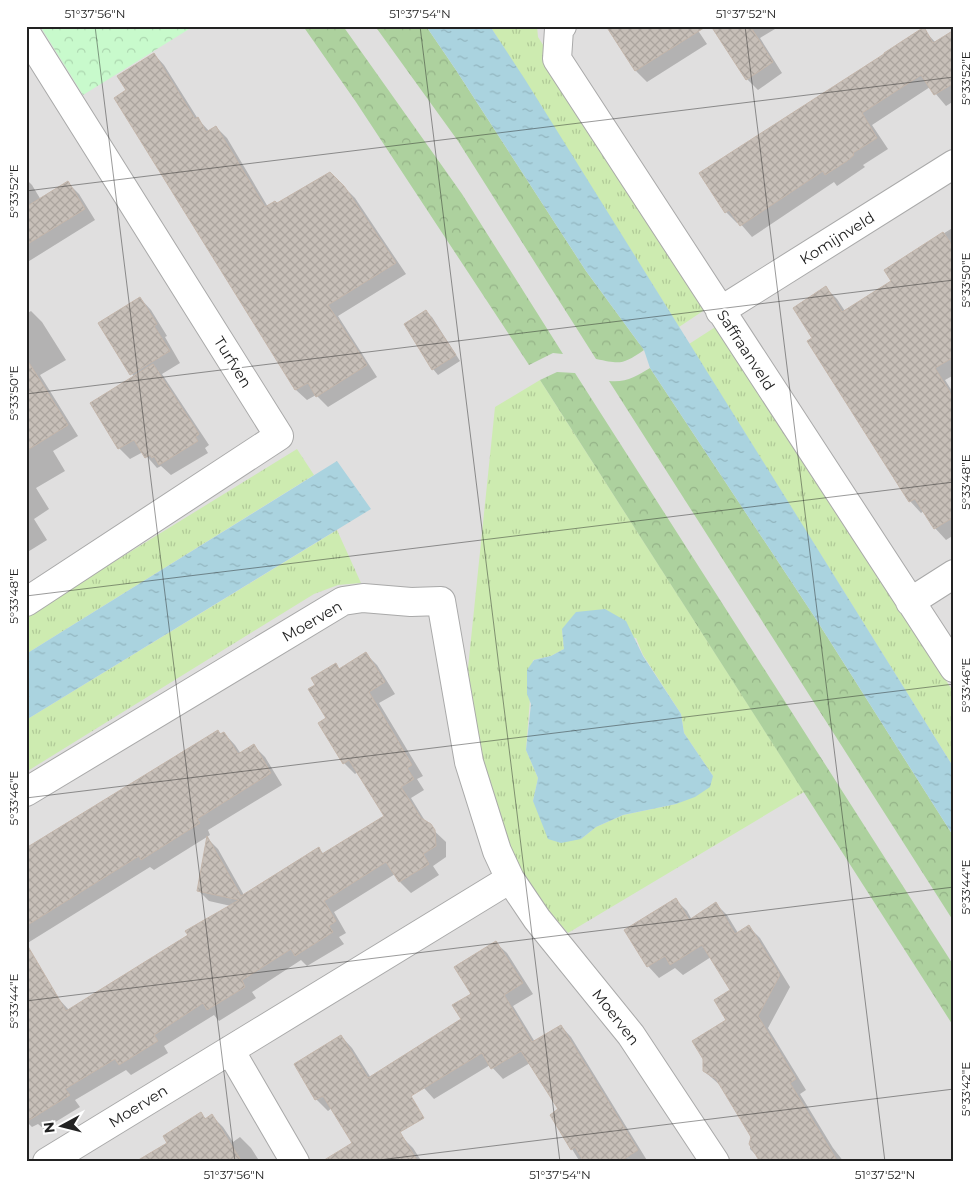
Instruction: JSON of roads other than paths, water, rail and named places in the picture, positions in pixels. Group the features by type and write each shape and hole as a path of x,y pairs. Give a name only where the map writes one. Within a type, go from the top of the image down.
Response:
{"street":[{"name":"Saffraanveld","path":"562,26 559,29 557,58 954,668"},
{"name":"Turfven","path":"26,33 279,436 26,602"},
{"name":"Komijnveld","path":"720,310 954,164"},
{"path":"910,602 954,574"},
{"name":"Moerven","path":"26,792 343,601 363,598 411,602 441,601 469,762 497,851 510,879 537,919 631,1035 714,1162"},
{"name":"Moerven","path":"47,1162 510,879"},
{"path":"230,1050 295,1162"}],"water":[{"path":"426,26 490,26 526,81 954,768 954,837 814,616 650,368 644,350 586,271"},
{"path":"337,461 371,509 26,720 26,654"},
{"path":"605,609 626,621 643,656 681,714 684,733 713,776 710,787 695,797 676,804 623,815 596,827 581,839 561,843 548,839 533,801 538,778 526,750 531,704 527,694 527,670 534,660 551,656 564,649 562,629 576,612"}]}
